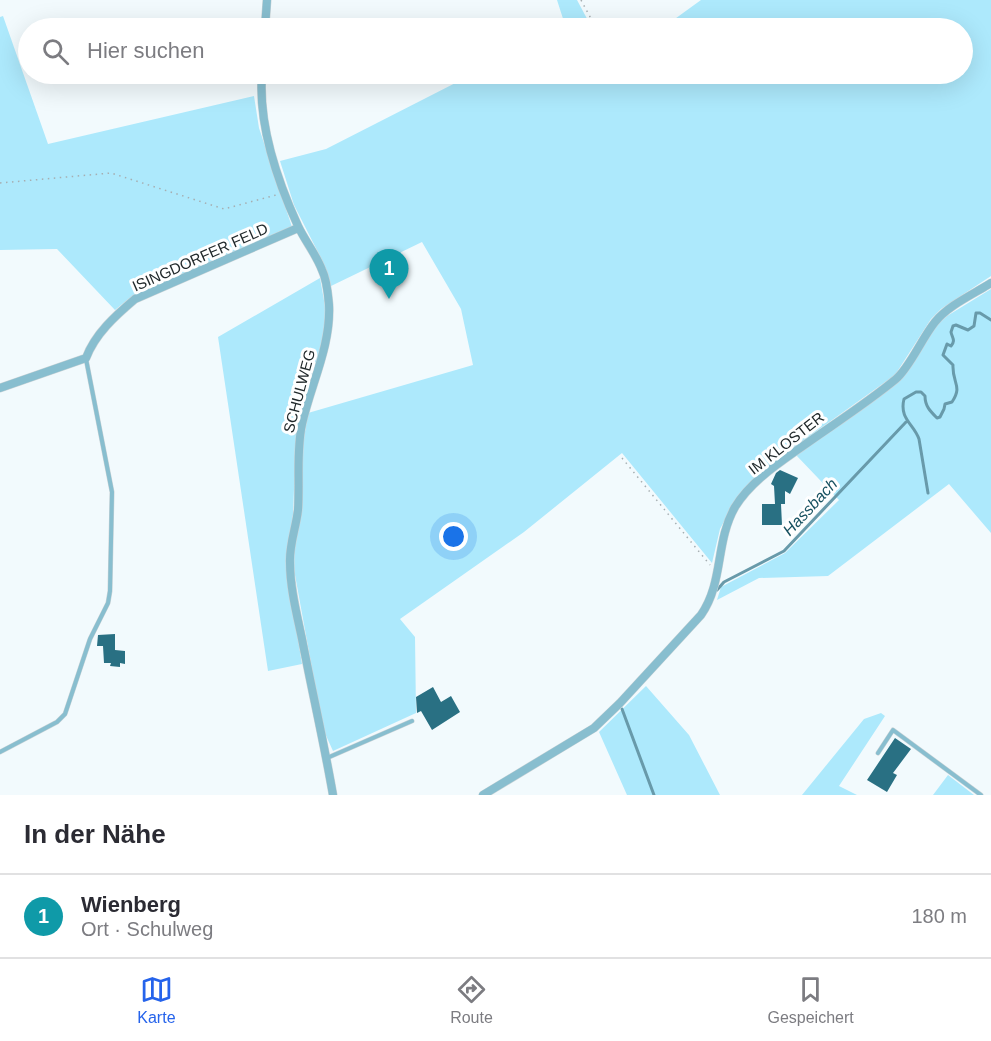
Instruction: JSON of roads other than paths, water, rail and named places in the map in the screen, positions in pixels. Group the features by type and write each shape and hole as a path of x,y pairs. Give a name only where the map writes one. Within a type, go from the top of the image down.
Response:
{"street":[{"path":"266,18 267,0"},
{"name":"SCHULWEG","path":"261,84 260,96 264,127 298,228 323,270 329,305 329,325 325,348 309,396 302,427 298,455 298,511 292,535 290,564 297,612 333,795"},
{"name":"ISINGDORFER FELD","path":"86,358 91,345 135,299 298,228"},
{"name":"IM KLOSTER","path":"483,795 594,728 611,712 709,604 725,528 736,505 749,490 774,466 898,377 935,322 946,311 991,283"},
{"path":"0,388 86,358"}],"lane":[{"path":"0,752 57,722 65,714 90,639 108,603 112,492 86,358"},
{"path":"326,758 412,721"},
{"path":"878,753 893,730 981,795"}],"waterway":[{"name":"Hassbach","path":"928,493 919,439 905,416 904,399 916,392 921,392 925,396 930,411 937,418 940,417 945,404 952,402 957,392 953,365 943,355 947,344 951,346 953,342 951,332 953,326 968,330 974,326 976,313 991,320"},
{"name":"Hassbach","path":"717,590 724,582 784,551 906,422"},
{"name":"Hassbach","path":"622,709 654,795"}],"place":[{"name":"Wienberg","path":"389,299"}]}
